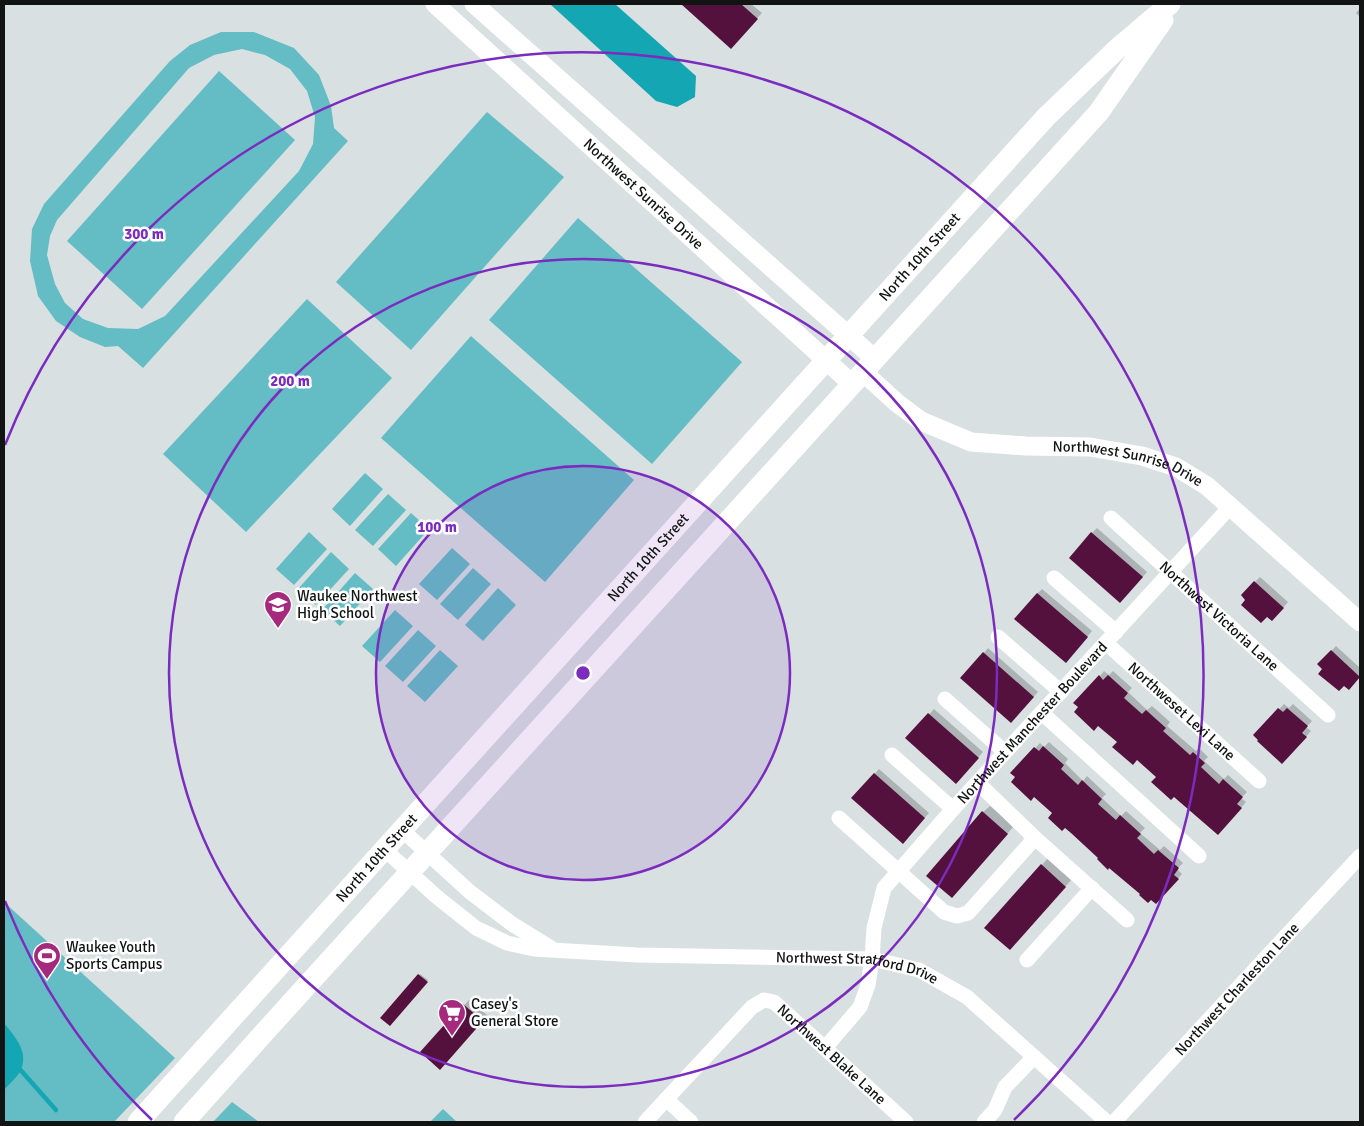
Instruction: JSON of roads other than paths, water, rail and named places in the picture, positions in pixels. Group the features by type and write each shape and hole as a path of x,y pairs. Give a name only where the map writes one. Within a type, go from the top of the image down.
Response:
{"main road":[{"name":"North 10th Street","path":"138,1122 1046,117 1118,49 1170,4"},
{"path":"184,1122 1098,112 1174,4"}],"street":[{"name":"Northwest Sunrise Drive","path":"436,4 826,360 863,372 897,403 921,421 971,442 1026,446 1090,447 1142,456 1176,467 1207,486 1360,622"},
{"name":"Northwest Sunrise Drive","path":"474,4 848,336 863,372"},
{"name":"Northwest Manchester Boulevard","path":"825,1048 860,1007 868,984 874,928 884,888 953,809 1230,507"},
{"name":"Northwest Victoria Lane","path":"1111,518 1328,715"},
{"name":"Northweset Lexi Lane","path":"1054,578 1111,638 1259,781"},
{"path":"998,637 1061,692"},
{"path":"945,699 1005,752"},
{"path":"1042,713 1199,856"},
{"path":"892,755 953,809"},
{"path":"978,783 1035,838 1127,920"},
{"path":"839,818 944,912 957,916 968,912 1035,838"},
{"name":"Northwest Stratford Drive","path":"402,830 470,892 505,919 552,949"},
{"name":"Northwest Stratford Drive","path":"384,849 437,897 476,928 507,943 534,949 637,955 872,959 920,970 967,997 1107,1122"},
{"name":"Northwest Charleston Lane","path":"1114,1122 1360,856"},
{"path":"1027,960 1092,888"},
{"name":"Northwest Blake Lane","path":"666,1099 752,1007 764,1000 774,1002 906,1122"},
{"path":"984,1122 995,1110 1005,1087 1034,1057"},
{"path":"645,1122 666,1099 691,1122"}],"waterway":[{"path":"17,1066 56,1110"}],"place":[{"name":"Waukee Northwest High School","path":"278,629"},
{"name":"Waukee Youth Sports Campus","path":"47,980"},
{"name":"Casey's General Store","path":"452,1037"}]}
